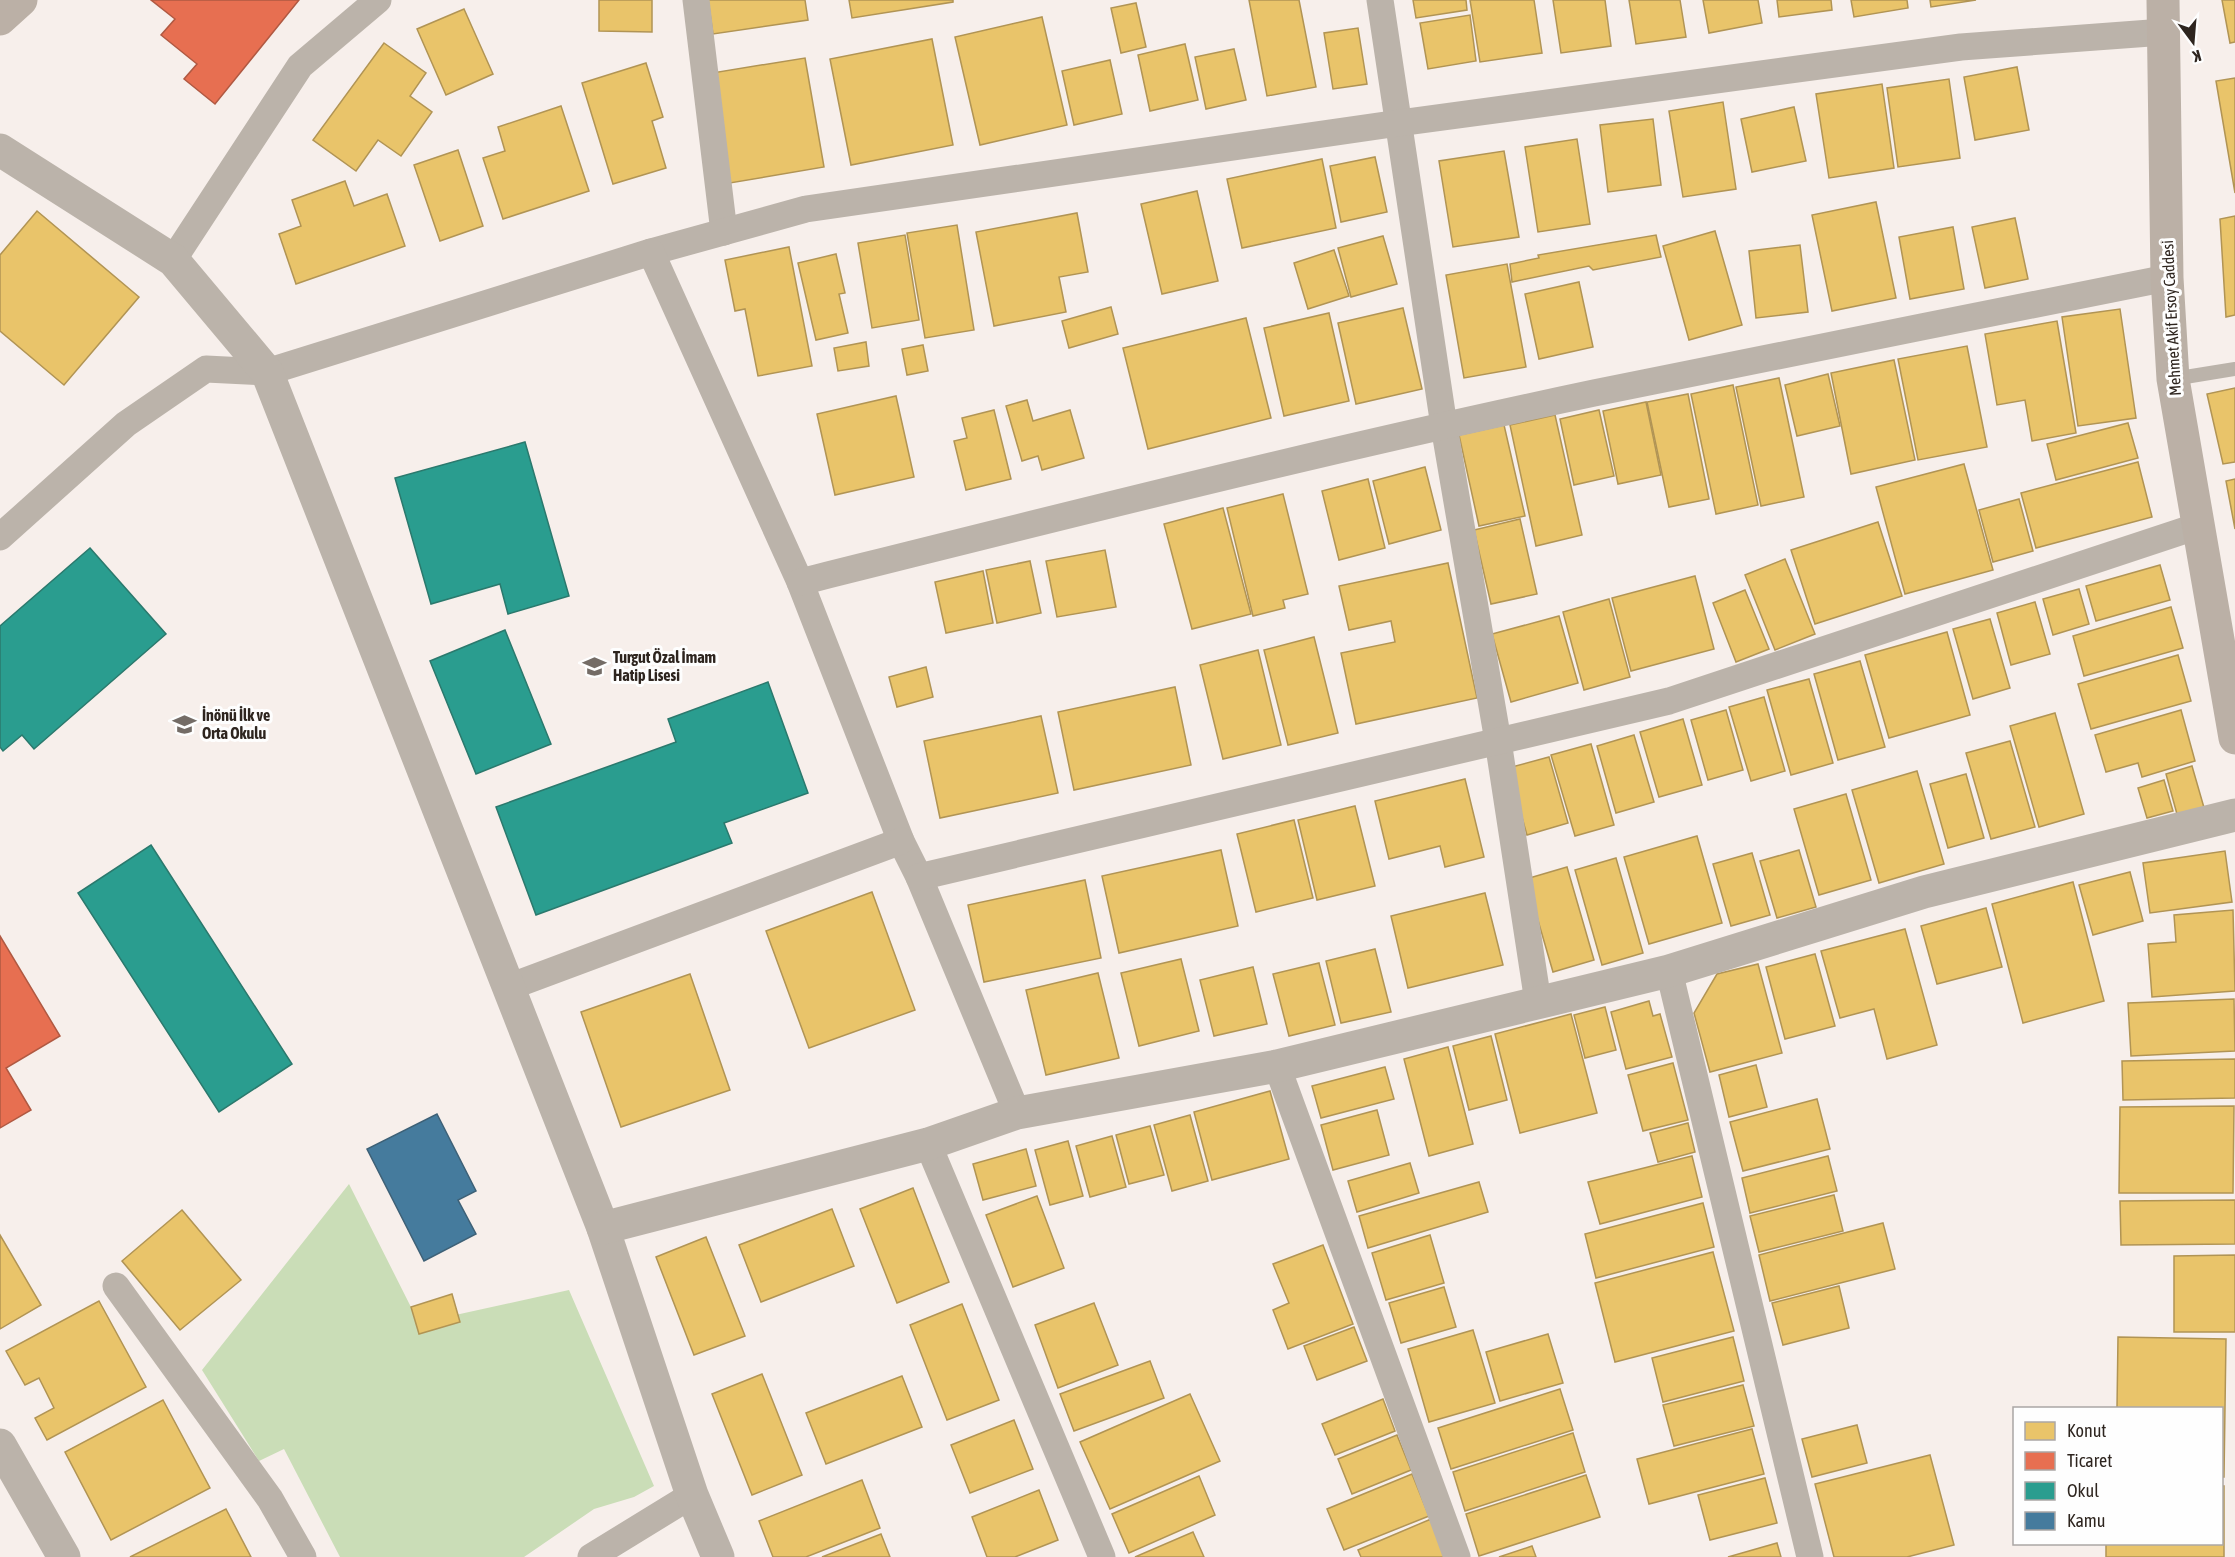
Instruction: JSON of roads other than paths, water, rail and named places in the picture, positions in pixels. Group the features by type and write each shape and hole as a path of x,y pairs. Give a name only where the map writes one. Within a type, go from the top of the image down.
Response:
{"main road":[{"path":"0,19 21,0"},
{"name":"Mehmet Akif Ersoy Caddesi","path":"2163,0 2167,278 2173,379 2198,526 2229,673 2235,738"}],"street":[{"path":"173,260 300,66 378,0"},
{"path":"696,0 724,232"},
{"path":"1380,0 1444,426 1498,741 1538,1002"},
{"path":"0,537 126,424 206,369 267,372 651,252 806,209 1399,123 1961,47 2164,32"},
{"path":"0,150 173,260 267,372 603,1228 692,1496 718,1557"},
{"path":"651,252 800,582 901,842 919,877 1017,1113"},
{"path":"800,582 1139,497 1444,426 1594,393 2167,278"},
{"path":"919,877 1670,701 2198,526"},
{"path":"603,1228 928,1144 1017,1113 1277,1066 1669,971 1924,892 2235,815"},
{"path":"509,987 901,842"},
{"path":"1669,971 1810,1557"},
{"path":"1277,1066 1457,1557"},
{"path":"928,1144 1102,1557"},
{"path":"117,1286 270,1499 303,1557"},
{"path":"0,1445 64,1557"},
{"path":"591,1557 692,1496"}],"lane":[{"path":"2173,379 2235,369"}],"place":[{"name":"Turgut Özal İmam Hatip Lisesi","path":"595,666"},
{"name":"İnönü İlk ve Orta Okulu","path":"184,724"}]}
